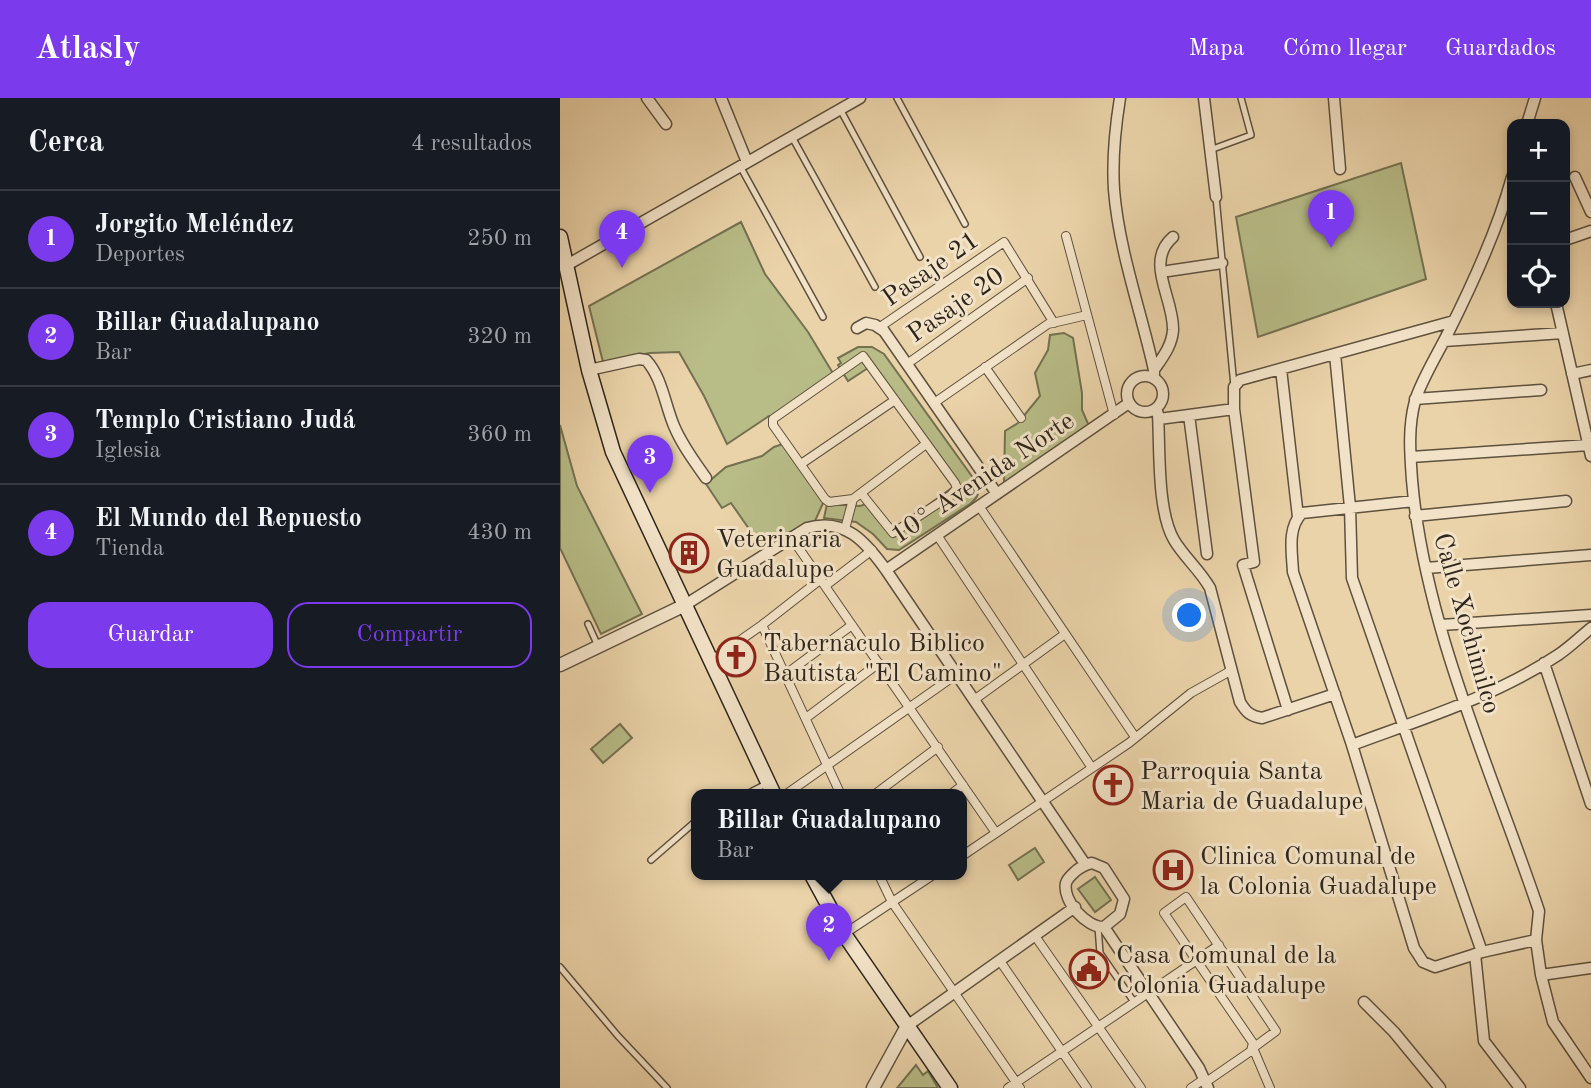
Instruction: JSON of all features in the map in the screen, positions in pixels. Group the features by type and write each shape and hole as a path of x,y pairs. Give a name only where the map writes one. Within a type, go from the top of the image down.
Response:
{"main road":[{"path":"560,237 589,370 613,452 771,789"},
{"path":"815,880 844,934 950,1088"}],"street":[{"path":"647,98 666,124"},
{"path":"722,98 744,164"},
{"path":"567,265 860,98"},
{"path":"1120,98 1113,152 1114,192 1125,254 1154,374 1163,392 1157,414 1167,525 1173,538 1210,588 1240,702 1245,711 1262,718 1335,694"},
{"path":"1204,98 1216,197"},
{"path":"1334,98 1340,169"},
{"path":"1529,119 1535,98"},
{"path":"1575,177 1591,212"},
{"name":"Calle Xochimilco","path":"1507,201 1454,321 1415,399 1409,433 1415,516 1450,659 1539,911 1536,940 1553,1021 1591,1078"},
{"path":"1570,238 1591,231"},
{"path":"1066,236 1114,415"},
{"path":"1173,237 1160,253 1159,263 1170,305 1173,331 1168,350 1154,374 1134,380 1127,391 1129,403 1134,409 1157,414 1189,415 1234,409"},
{"name":"Pasaje 21","path":"880,327 1004,242 1028,278"},
{"path":"1168,271 1222,262"},
{"path":"1028,278 1054,323"},
{"name":"Pasaje 20","path":"908,364 1028,278"},
{"path":"1410,457 1590,450 1557,308"},
{"path":"934,403 1048,324 1087,315"},
{"path":"1288,709 1244,565 1254,562 1234,409 1234,387 1240,380 1454,321"},
{"path":"858,328 866,323 880,327 997,494"},
{"path":"1444,341 1563,333"},
{"path":"1335,354 1350,507 1352,578 1478,953 1484,1041 1520,1088"},
{"path":"861,493 893,533 900,531 956,491 955,484 863,356 773,419 773,425 829,502 853,499 926,444"},
{"path":"589,370 639,359 646,360 654,368 675,429 685,449 706,478"},
{"path":"985,368 1021,418"},
{"path":"1280,369 1298,517"},
{"path":"1572,374 1591,370"},
{"path":"1415,399 1541,390"},
{"path":"801,464 895,400"},
{"name":"10° Avenida Norte","path":"845,529 863,539 886,569 1129,403"},
{"path":"1189,415 1207,554"},
{"path":"560,665 685,605 791,537 820,524 845,529 853,499"},
{"path":"1414,501 1310,511 1298,517 1293,526 1291,544 1293,572 1352,745 1414,948 1423,962 1435,967 1478,953 1536,940"},
{"path":"1415,516 1566,502"},
{"path":"979,506 1135,737"},
{"path":"937,535 1092,768"},
{"path":"791,537 967,789"},
{"path":"712,660 872,550"},
{"path":"1426,568 1591,555"},
{"path":"886,569 1085,864"},
{"path":"1441,625 1591,615"},
{"path":"762,625 838,789"},
{"path":"786,674 852,625"},
{"path":"1352,745 1465,703 1544,663 1590,632"},
{"path":"974,700 1065,634"},
{"path":"806,718 879,663"},
{"path":"1544,663 1591,804"},
{"path":"967,853 1092,768 1191,693 1232,670"},
{"path":"793,789 957,674"},
{"path":"882,789 937,747"},
{"path":"958,789 964,785"},
{"path":"967,790 996,833"},
{"path":"1101,927 1120,914 1124,899 1104,868 1094,863 1085,864 1067,881 1067,894 1084,919 1101,927 1148,992 1206,1083"},
{"path":"881,880 892,902 1015,1086 1098,1026 1219,945"},
{"path":"844,934 925,880"},
{"path":"1191,1088 1206,1083 1253,1048 1276,1031 1186,897 1164,913 1250,1038 1253,1048 1270,1088"},
{"path":"873,1088 907,1026 1075,908"},
{"path":"1035,936 1141,1088"},
{"path":"1000,961 1087,1088"},
{"path":"1542,975 1591,968"},
{"path":"1364,1002 1394,1032 1440,1088"}],"lane":[{"path":"897,98 965,225"},
{"path":"1210,150 1251,135 1241,98"},
{"path":"840,109 920,257"},
{"path":"792,137 875,287"},
{"path":"744,164 823,317"},
{"path":"1216,197 1234,387"},
{"path":"588,624 598,646"},
{"path":"651,860 691,825"},
{"path":"1101,927 1100,953 1132,999"},
{"path":"560,967 667,1088"}],"green space":[{"path":"1401,163 1426,279 1258,337 1236,217"},
{"path":"741,222 765,274 808,332 834,375 775,416 769,416 727,444 679,352 650,353 603,362 589,306"},
{"path":"1064,333 1073,338 1082,393 1082,410 1089,426 1004,483 1005,431 1018,423 1040,396 1035,373 1048,350 1050,335"},
{"path":"858,347 872,347 884,354 976,482 978,489 977,497 970,504 899,550 887,549 873,534 856,522 824,518 827,504 860,506 870,503 888,526 898,527 953,487 868,368 848,381 838,365 841,363 838,358"},
{"path":"560,425 577,486 642,614 601,634 560,548"},
{"path":"783,444 824,501 815,521 788,533 763,549 731,503 722,508 706,484 726,467 762,456"},
{"path":"620,724 632,738 603,763 591,749"},
{"path":"1035,848 1044,862 1018,880 1009,865"},
{"path":"1095,877 1111,900 1095,912 1078,889"},
{"path":"916,1065 923,1075 928,1071 938,1088 897,1088"}],"place":[{"name":"Jorgito Meléndez","path":"1331,248"},
{"name":"El Mundo del Repuesto","path":"622,268"},
{"name":"Templo Cristiano Judá","path":"650,493"},
{"name":"Veterinaria Guadalupe","path":"689,553"},
{"name":"Tabernaculo Biblico Bautista \"El Camino\"","path":"736,657"},
{"name":"Parroquia Santa Maria de Guadalupe","path":"1113,785"},
{"name":"Clinica Comunal de la Colonia Guadalupe","path":"1173,870"},
{"name":"Billar Guadalupano","path":"829,961"},
{"name":"Casa Comunal de la Colonia Guadalupe","path":"1089,969"}]}
